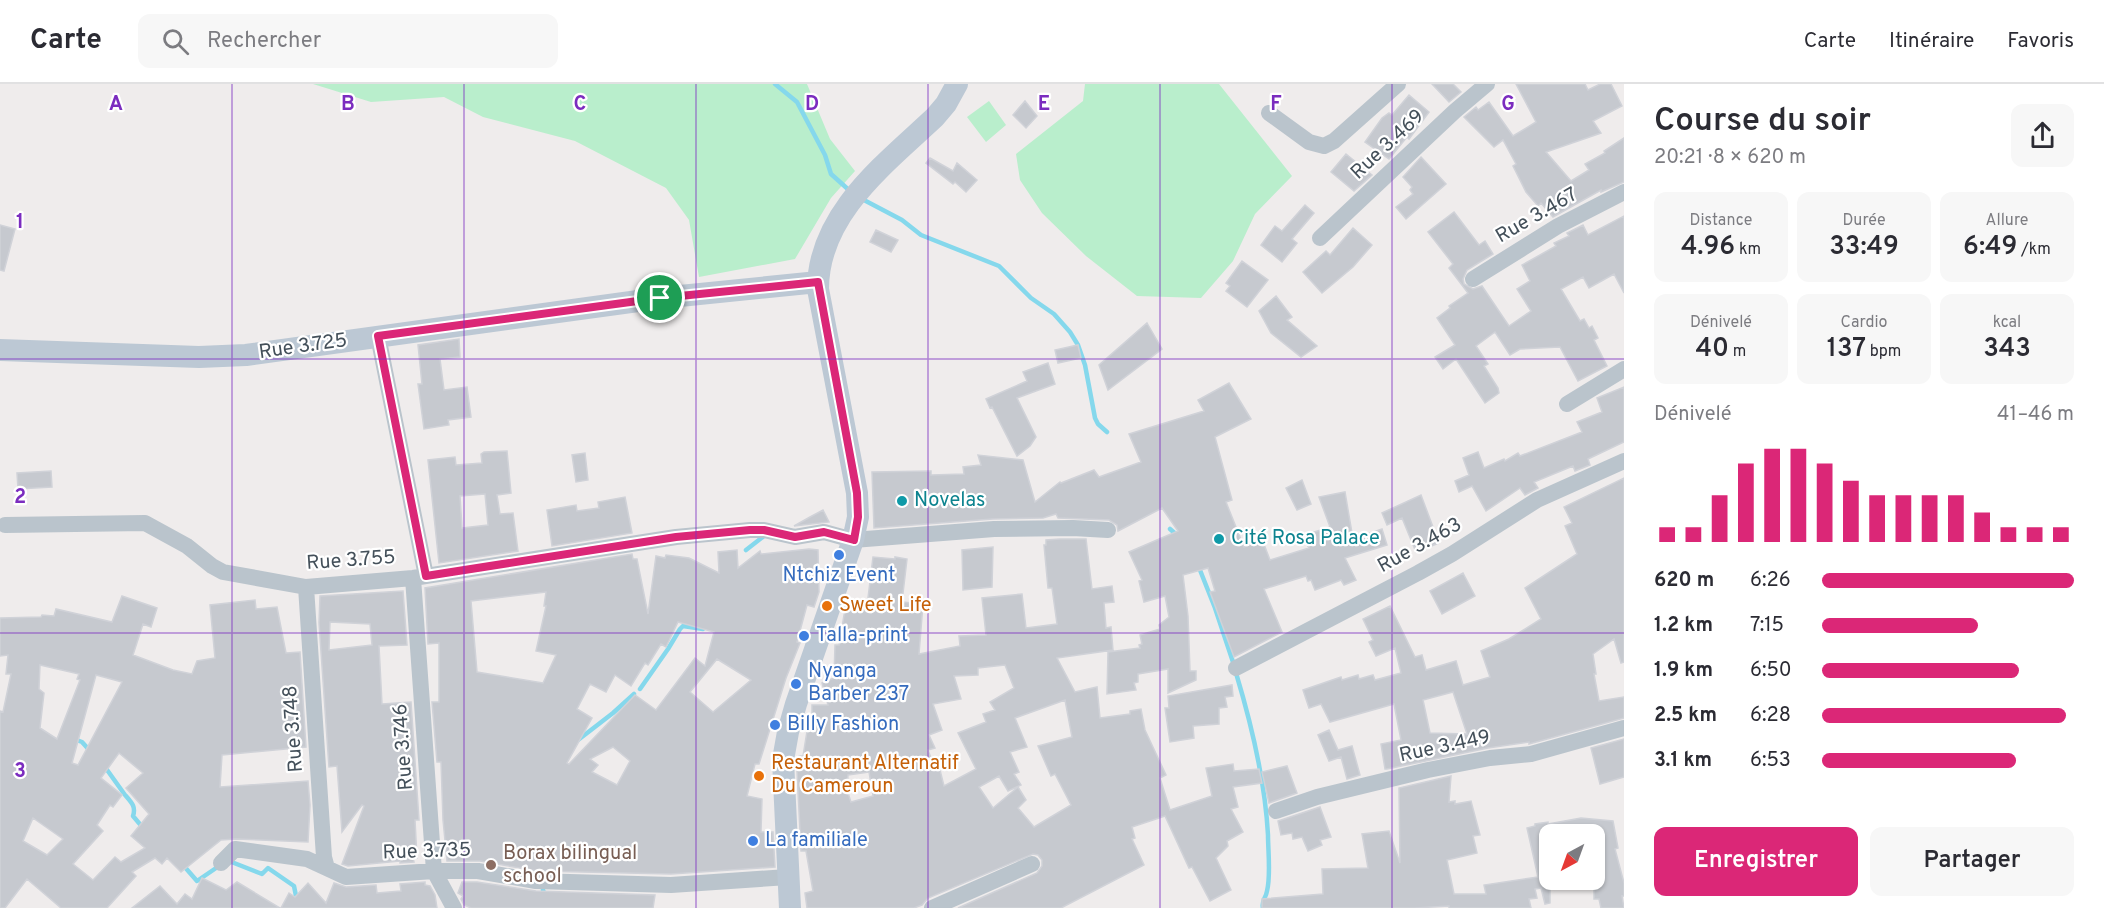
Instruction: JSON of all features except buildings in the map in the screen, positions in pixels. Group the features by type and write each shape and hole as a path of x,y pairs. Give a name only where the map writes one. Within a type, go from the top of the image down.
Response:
{"main road":[{"path":"789,908 783,760 788,732 854,540 858,517 857,493 818,282 823,250 833,229 858,190 935,117 946,104 957,84"},
{"name":"Rue 3.725","path":"0,350 199,357 246,355 660,298 818,282"}],"street":[{"path":"1269,113 1309,142 1324,146 1334,141 1398,84"},
{"name":"Rue 3.469","path":"1320,238 1455,111 1487,84"},
{"name":"Rue 3.467","path":"1473,279 1558,226 1624,192"},
{"name":"Rue 3.746","path":"378,336 419,577 434,870 454,908"},
{"path":"1567,404 1624,369"},
{"name":"Rue 3.463","path":"1236,668 1435,563 1537,500 1624,460"},
{"name":"Rue 3.755","path":"4,525 145,523 187,546 223,572 306,587 419,577 676,537 750,530 764,530 795,537 824,532 854,540"},
{"path":"854,540 994,529 1108,530"},
{"name":"Rue 3.748","path":"306,587 324,857 327,868"},
{"name":"Rue 3.449","path":"1276,812 1317,797 1438,768 1490,758 1531,754 1624,728"},
{"name":"Rue 3.735","path":"221,863 235,849 307,859 346,877 434,870 478,871 536,880 671,885 788,877"},
{"path":"932,908 1032,864"}],"green space":[{"path":"313,84 807,84 830,139 855,171 831,198 795,259 699,277 689,220 666,188 575,141 483,117 444,97 371,102"},
{"path":"1085,84 1219,84 1292,176 1255,214 1233,261 1201,298 1137,296 1086,256 1042,213 1020,180 1016,154 1083,101"},
{"path":"989,101 1006,125 986,142 967,117"}],"waterway":[{"path":"775,84 797,102 825,155 831,174 850,191"},
{"path":"862,199 902,220 921,235 999,266 1031,298 1054,314 1078,345 1085,365 1095,418 1107,432"},
{"path":"1170,529 1178,536"},
{"path":"746,550 764,536"},
{"path":"1198,565 1234,665"},
{"path":"640,689 683,626 703,629"},
{"path":"1236,673 1257,753 1264,794 1269,878 1263,908"},
{"path":"578,740 634,694"},
{"path":"74,739 82,742 91,752"},
{"path":"105,767 125,795"},
{"path":"126,796 134,808 133,816 144,829"},
{"path":"229,861 262,874 268,868 294,886 296,896 294,901"},
{"path":"183,865 197,881 219,866"},
{"path":"543,890 549,908"}],"place":[{"name":"Novelas","path":"902,501"},
{"name":"Cité Rosa Palace","path":"1219,539"},
{"name":"Ntchiz Event","path":"839,555"},
{"name":"Sweet Life","path":"827,606"},
{"name":"Talla-print","path":"804,636"},
{"name":"Nyanga Barber 237","path":"796,684"},
{"name":"Billy Fashion","path":"775,725"},
{"name":"Restaurant Alternatif Du Cameroun","path":"759,776"},
{"name":"La familiale","path":"753,841"},
{"name":"Borax bilingual school","path":"491,865"}],"route":[{"path":"818,282 820,303 857,493 858,517 854,540 824,532 795,537 764,530 750,530 676,537 426,576 378,336 660,298 818,282"}]}
